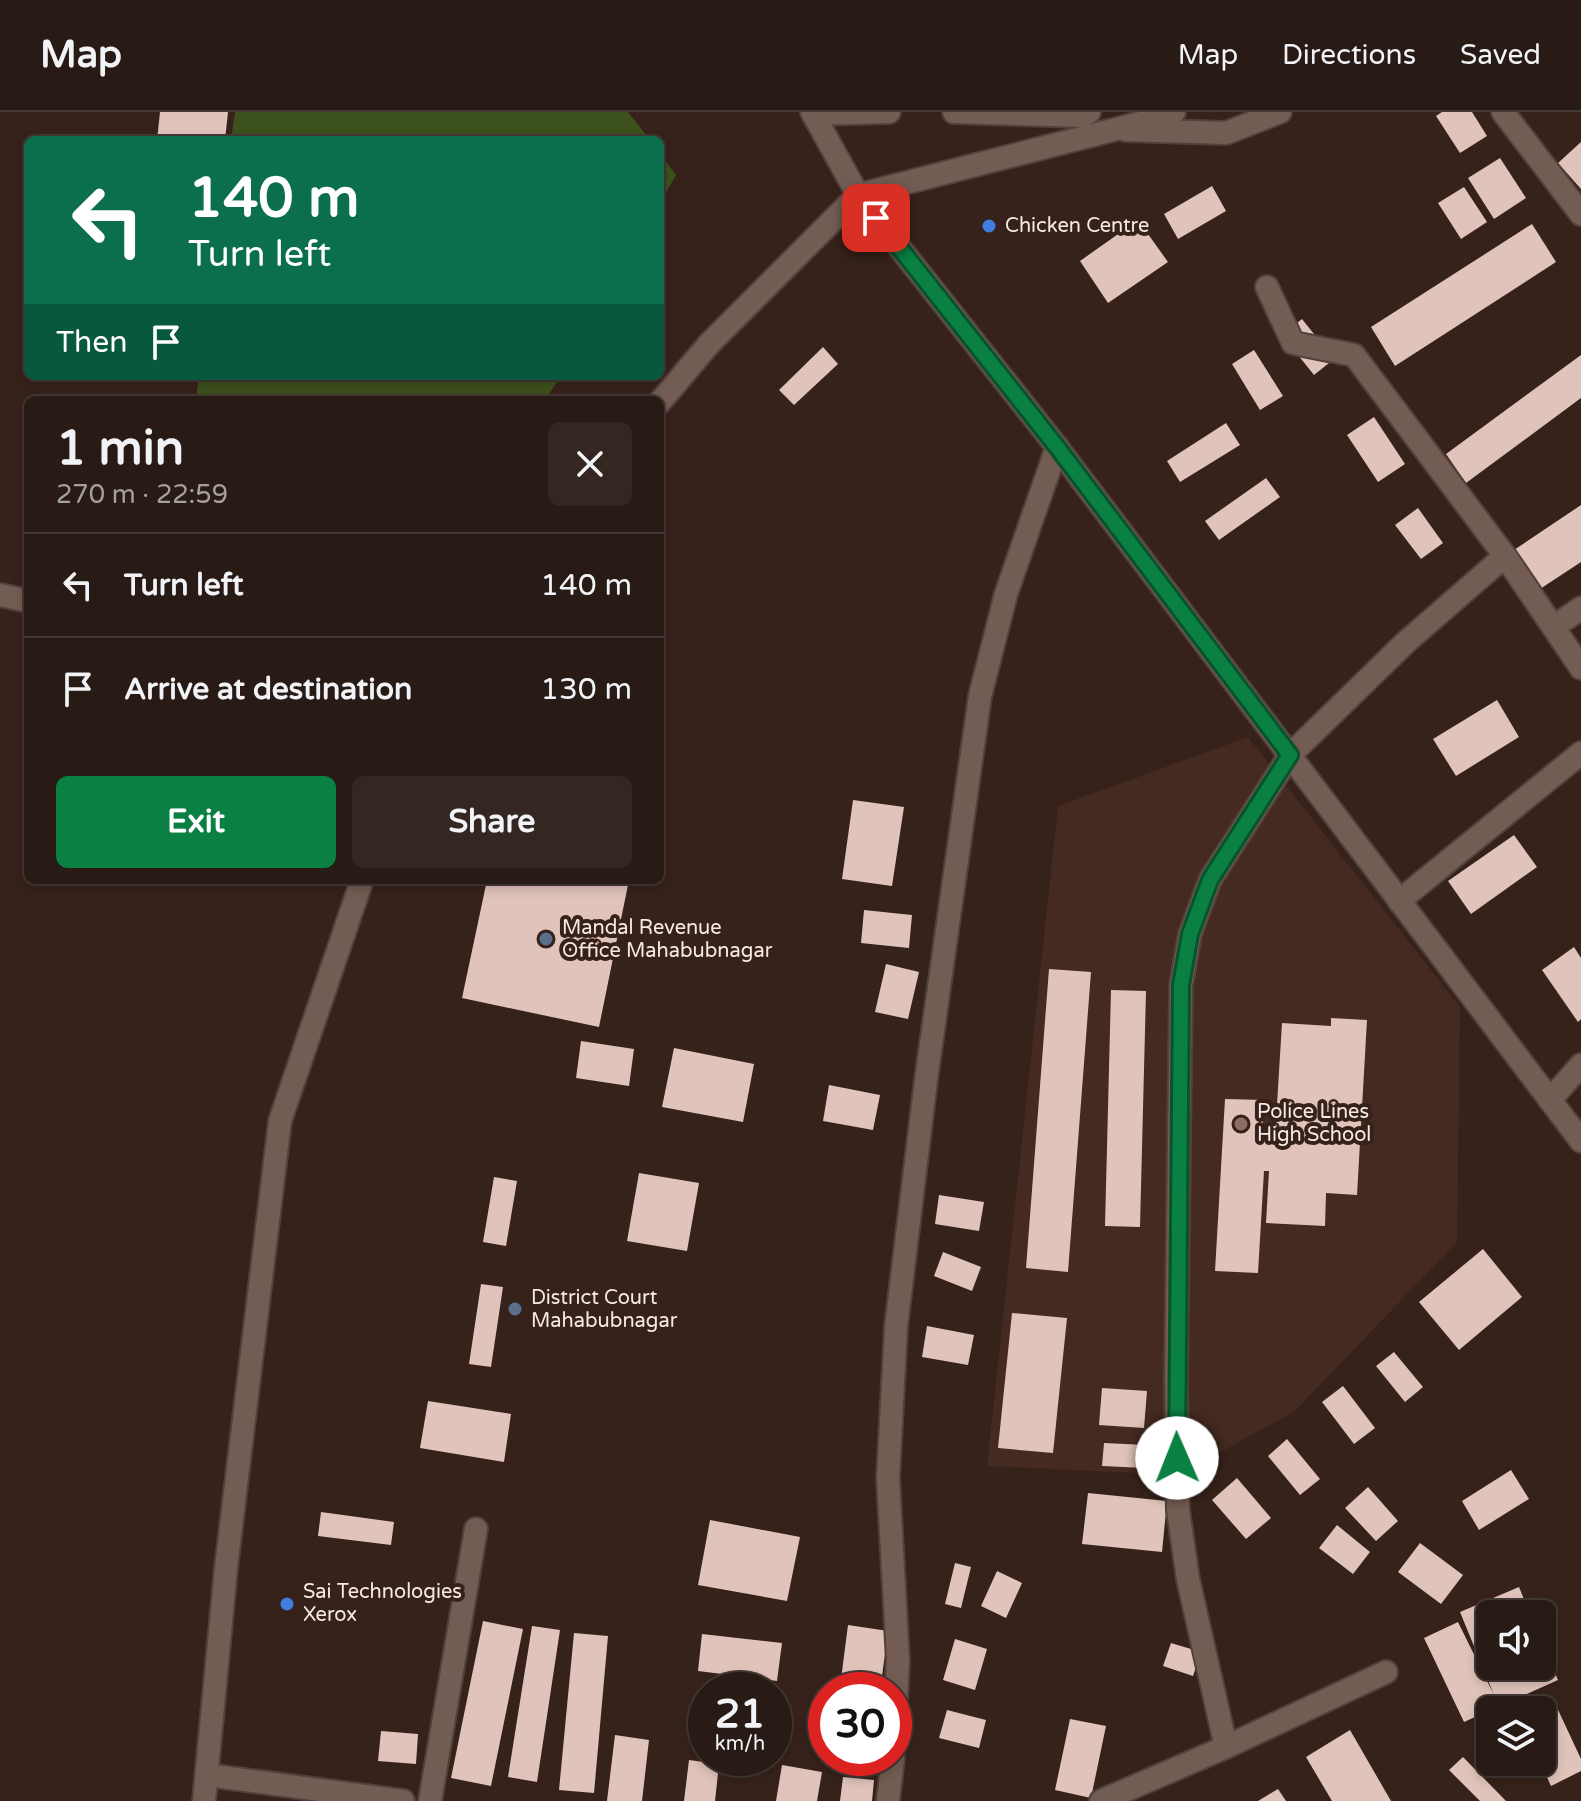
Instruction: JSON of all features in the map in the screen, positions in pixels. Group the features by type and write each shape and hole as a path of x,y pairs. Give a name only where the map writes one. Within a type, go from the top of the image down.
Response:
{"street":[{"path":"889,112 812,113 858,195 1057,447 1581,1141"},
{"path":"954,112 1083,116 1089,112"},
{"path":"664,397 709,344 858,195 1115,130 1174,112"},
{"path":"1115,130 1226,133 1280,112"},
{"path":"1503,112 1581,214"},
{"path":"1267,287 1293,343 1354,355 1505,556 1581,668"},
{"path":"897,1672 888,1478 896,1327 924,1095 980,696 1006,594 1057,447"},
{"path":"1226,1747 1188,1579 1178,1510 1176,1379 1181,985 1190,934 1210,880 1290,755 1405,643 1505,556"},
{"path":"0,595 24,600"},
{"path":"1554,627 1581,608"},
{"path":"1399,901 1581,753"},
{"path":"204,1801 226,1568 280,1121 361,884"},
{"path":"1550,1100 1581,1065"},
{"path":"430,1801 476,1529"},
{"path":"1101,1801 1386,1672"},
{"path":"207,1775 403,1801"},
{"path":"888,1801 891,1776"}],"shaded area":[{"name":"Police Lines High School","path":"1248,737 1460,1007 1457,1242 1295,1411 1179,1475 987,1466 1058,806"}],"green space":[{"path":"235,112 628,112 647,136 232,136"},
{"path":"664,159 676,175 664,196"},
{"path":"198,380 558,380 548,396 196,396"}],"building":[{"path":"160,112 228,112 225,136 157,136"},
{"path":"1442,112 1472,112 1487,136 1460,153 1436,116"},
{"path":"1581,142 1581,189 1558,163"},
{"path":"1500,158 1526,198 1494,219 1468,178"},
{"path":"1212,186 1226,211 1178,239 1164,214"},
{"path":"1464,187 1487,222 1461,239 1438,203"},
{"path":"1138,220 1168,262 1108,303 1080,261"},
{"path":"1532,224 1556,262 1395,366 1371,327"},
{"path":"1302,319 1334,359 1314,375 1282,335"},
{"path":"823,347 838,364 794,405 779,390"},
{"path":"1254,350 1283,396 1260,410 1232,364"},
{"path":"1581,355 1581,398 1466,483 1446,454"},
{"path":"1374,417 1405,464 1378,482 1347,435"},
{"path":"1226,423 1240,445 1180,482 1167,461"},
{"path":"1266,478 1280,497 1219,540 1205,521"},
{"path":"1581,505 1581,562 1540,589 1514,550"},
{"path":"1418,508 1443,543 1421,559 1395,525"},
{"path":"1497,700 1519,737 1456,776 1433,739"},
{"path":"853,800 904,807 892,886 842,879"},
{"path":"1514,835 1537,867 1471,914 1448,881"},
{"name":"Mandal Revenue Office Mahabubnagar","path":"486,884 628,884 599,1027 462,998"},
{"path":"864,910 912,915 909,948 861,943"},
{"path":"1574,947 1581,958 1581,1019 1578,1022 1542,970"},
{"path":"886,964 919,972 908,1019 875,1012"},
{"path":"1049,969 1091,972 1068,1272 1026,1268"},
{"path":"1111,990 1146,991 1140,1227 1105,1226"},
{"path":"1331,1018 1367,1020 1357,1195 1326,1193 1325,1226 1266,1223 1269,1171 1264,1171 1258,1273 1215,1271 1225,1099 1264,1100 1262,1136 1275,1137 1282,1023 1331,1026"},
{"path":"581,1041 634,1049 629,1086 576,1078"},
{"path":"674,1048 754,1064 743,1122 662,1107"},
{"path":"829,1085 880,1095 873,1130 823,1121"},
{"path":"639,1173 699,1183 687,1251 627,1241"},
{"path":"494,1177 517,1181 506,1246 483,1242"},
{"path":"939,1195 984,1202 979,1231 935,1224"},
{"path":"1483,1249 1522,1297 1459,1350 1419,1302"},
{"path":"943,1252 981,1267 972,1291 934,1276"},
{"path":"481,1284 503,1287 491,1367 469,1364"},
{"path":"1012,1313 1067,1318 1053,1453 998,1448"},
{"path":"927,1326 974,1335 968,1365 922,1357"},
{"path":"1394,1352 1423,1387 1405,1402 1376,1366"},
{"path":"1343,1386 1375,1428 1354,1444 1322,1402"},
{"path":"1102,1388 1147,1391 1144,1428 1099,1425"},
{"path":"428,1401 511,1414 504,1462 420,1448"},
{"path":"1287,1439 1320,1479 1300,1495 1268,1456"},
{"path":"1104,1443 1146,1445 1145,1468 1102,1466"},
{"path":"1511,1470 1529,1499 1479,1530 1462,1501"},
{"path":"1237,1478 1271,1518 1246,1539 1212,1500"},
{"path":"1368,1487 1398,1521 1376,1541 1345,1508"},
{"path":"1088,1493 1167,1501 1162,1552 1082,1544"},
{"path":"321,1512 394,1522 391,1545 318,1536"},
{"path":"710,1520 800,1537 787,1601 698,1585"},
{"path":"1337,1525 1370,1552 1353,1574 1319,1548"},
{"path":"1420,1543 1463,1575 1441,1604 1398,1572"},
{"path":"955,1563 971,1567 961,1608 945,1604"},
{"path":"997,1571 1022,1583 1006,1618 981,1606"},
{"path":"1519,1587 1524,1600 1488,1600"},
{"path":"1476,1605 1476,1651 1460,1612"},
{"path":"483,1621 523,1629 491,1786 451,1778"},
{"path":"1458,1622 1476,1658 1476,1680 1487,1680 1494,1695 1488,1680 1556,1680 1556,1675 1558,1680 1522,1696 1476,1696 1476,1717 1464,1722 1424,1638"},
{"path":"848,1625 888,1631 883,1672 842,1672"},
{"path":"532,1626 560,1630 537,1782 508,1777"},
{"path":"574,1633 608,1636 594,1793 559,1790"},
{"path":"702,1634 782,1643 778,1672 698,1671"},
{"path":"955,1639 987,1649 975,1690 943,1680"},
{"path":"1171,1643 1201,1652 1193,1676 1163,1666"},
{"path":"1556,1705 1581,1759 1581,1771 1551,1786 1546,1776 1556,1776"},
{"path":"947,1710 986,1720 979,1748 939,1738"},
{"path":"1070,1719 1106,1726 1091,1798 1055,1790"},
{"path":"1350,1730 1391,1801 1332,1801 1306,1757"},
{"path":"381,1731 418,1734 416,1764 378,1761"},
{"path":"615,1735 649,1740 642,1801 607,1801"},
{"path":"1463,1757 1476,1770 1476,1776 1482,1776 1506,1801 1480,1801 1449,1770"},
{"path":"792,1767 808,1770 808,1776 821,1776 817,1801 776,1801 780,1776 792,1776"},
{"path":"688,1768 688,1776 718,1776 715,1801 684,1801"},
{"path":"843,1777 874,1780 872,1801 840,1801"},
{"path":"1278,1789 1286,1801 1258,1801"}],"place":[{"name":"Chicken Centre","path":"989,226"},
{"name":"Mandal Revenue Office Mahabubnagar","path":"546,939"},
{"name":"Police Lines High School","path":"1241,1124"},
{"name":"District Court Mahabubnagar","path":"515,1309"},
{"name":"Sai Technologies Xerox","path":"287,1604"}],"route":[{"path":"876,218 1057,447 1290,755 1210,880 1190,934 1181,985 1177,1458"}]}
